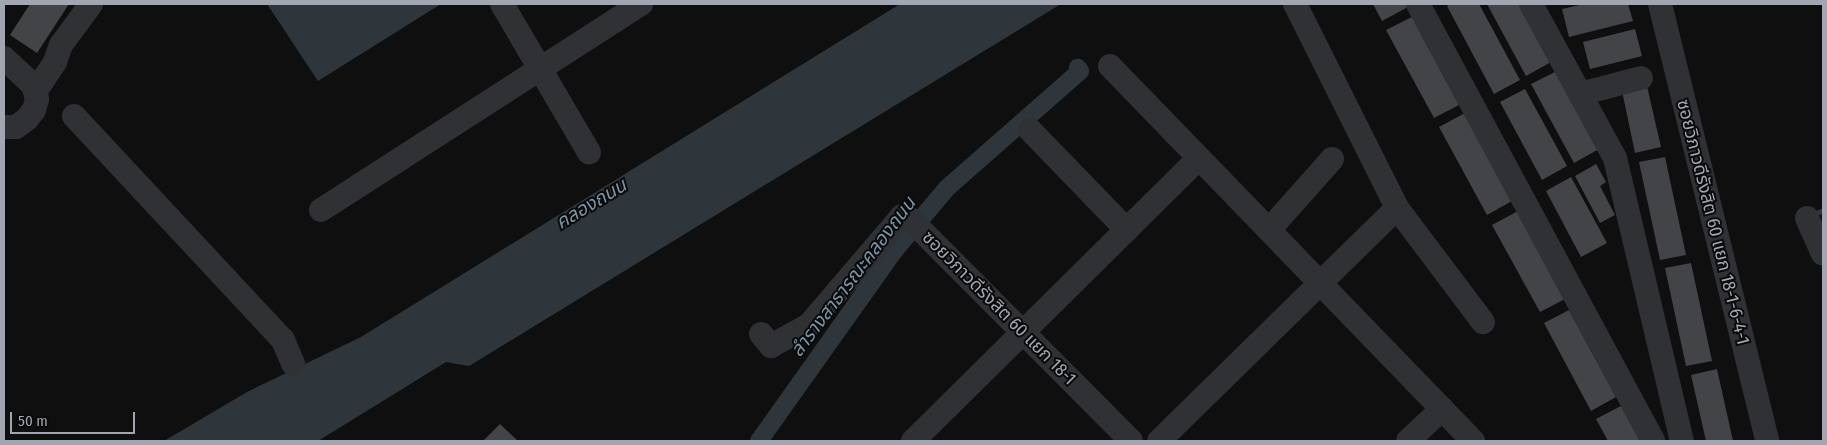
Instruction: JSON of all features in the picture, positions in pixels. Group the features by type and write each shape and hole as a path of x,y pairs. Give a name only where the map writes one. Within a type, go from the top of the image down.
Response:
{"street":[{"path":"35,92 55,62 61,45 91,4"},
{"path":"502,4 541,66 589,152"},
{"path":"321,210 541,66 641,4"},
{"path":"1295,4 1397,208 1483,322"},
{"path":"1418,4 1652,441"},
{"path":"1531,4 1615,158 1682,441"},
{"name":"ซอยวิภาวดีรังสิต 60 แยก 18-1-6-4-1","path":"1660,4 1766,441"},
{"path":"4,58 34,86 35,92 34,110 27,119 16,127 4,127"},
{"path":"1110,66 1473,441"},
{"path":"1580,94 1641,78"},
{"path":"74,116 283,340 293,364"},
{"path":"1030,130 1127,230"},
{"path":"913,441 1024,334 1199,158"},
{"path":"1269,230 1332,159"},
{"path":"1159,441 1397,208"},
{"name":"ซอยวิภาวดีรังสิต 60 แยก 18-1","path":"761,334 771,346 809,325 894,221 902,216 916,225 1130,441"},
{"path":"1807,218 1823,254"},
{"path":"1408,441 1442,409"}],"water":[{"path":"267,4 441,4 318,81"},
{"name":"คลองถนน","path":"900,4 1061,4 469,366 446,362 318,441 164,441 247,392 361,337"}],"building":[{"path":"30,4 69,4 37,53 10,35"},
{"path":"1373,4 1406,4 1408,7 1382,21"},
{"path":"1451,4 1479,4 1520,80 1494,94 1447,6"},
{"path":"1487,4 1519,4 1551,62 1526,76"},
{"path":"1584,4 1628,4 1633,21 1569,37 1562,9"},
{"path":"1412,17 1459,105 1434,118 1386,30"},
{"path":"1635,29 1642,56 1590,69 1583,42"},
{"path":"1557,71 1599,149 1574,163 1531,84"},
{"path":"1647,86 1661,147 1635,153 1622,91"},
{"path":"1525,89 1567,166 1542,180 1500,102"},
{"path":"1465,113 1512,201 1487,215 1439,127"},
{"path":"1665,157 1686,255 1660,260 1639,162"},
{"path":"1596,164 1606,182 1600,186 1615,215 1600,223 1575,176"},
{"path":"1571,177 1607,243 1581,257 1546,191"},
{"path":"1518,211 1565,299 1540,312 1492,225"},
{"path":"1691,263 1712,361 1686,366 1665,268"},
{"path":"1569,310 1616,397 1591,411 1544,323"},
{"path":"1717,369 1733,441 1706,441 1691,375"},
{"path":"1621,406 1640,441 1608,441 1596,419"},
{"path":"500,424 518,441 483,441"}],"waterway":[{"name":"ลำรางสาธารณะคลองถนน","path":"759,441 894,251 947,188 1080,71 1078,68"},
{"path":"1814,214 1823,210"}]}
